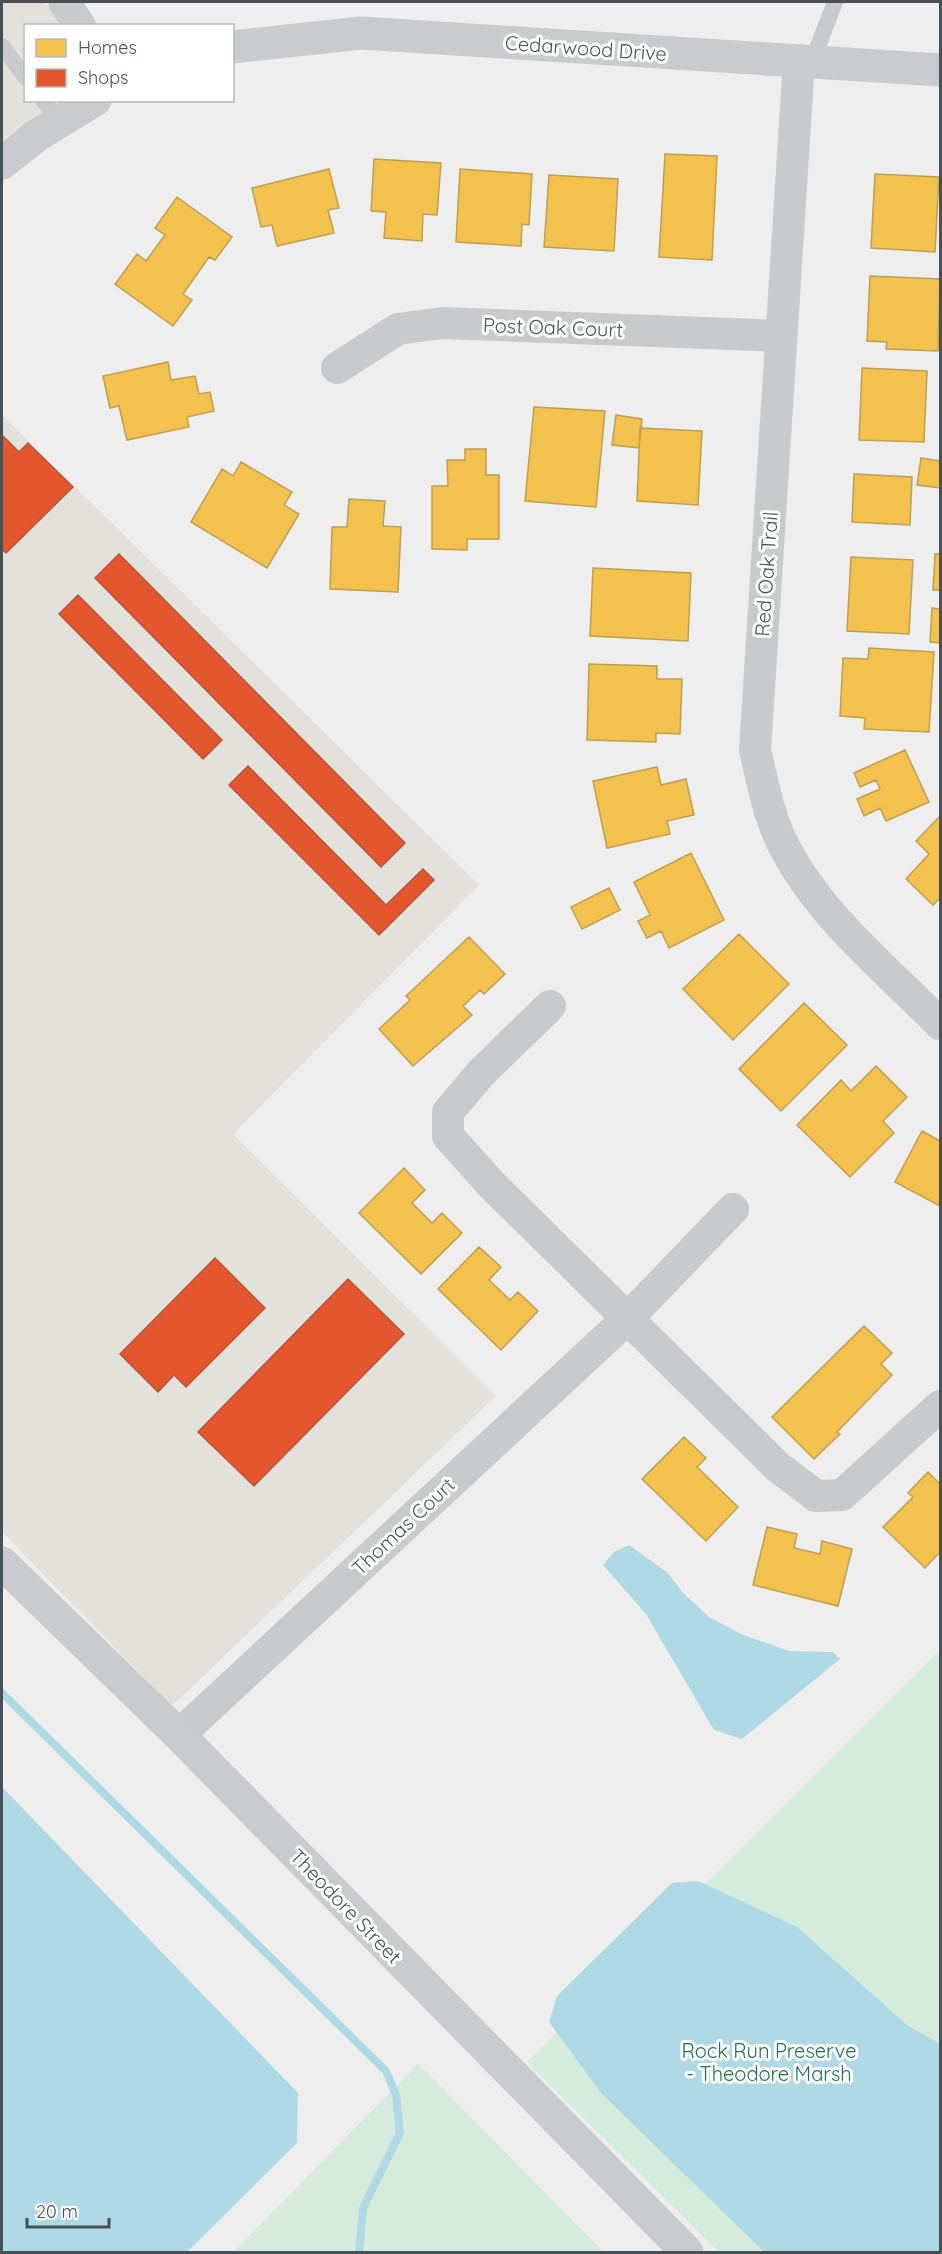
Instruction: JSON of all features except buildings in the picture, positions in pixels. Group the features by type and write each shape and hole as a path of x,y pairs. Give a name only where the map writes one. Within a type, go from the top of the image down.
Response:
{"street":[{"name":"Cedarwood Drive","path":"234,47 360,33 940,70"},
{"name":"Red Oak Trail","path":"806,61 781,336 755,750 769,807 785,849 818,900 940,1024"},
{"path":"2,163 36,136 51,111 87,102"},
{"name":"Post Oak Court","path":"337,368 398,329 442,323 781,336"},
{"path":"550,1006 482,1071 448,1112 448,1136 491,1184 778,1467 816,1496 843,1495 940,1406"},
{"name":"Thomas Court","path":"179,1735 628,1318 733,1209"},
{"name":"Theodore Street","path":"2,1563 179,1735 687,2253"}],"lane":[{"path":"806,61 835,2"},
{"path":"2,46 24,75"}],"shaded area":[{"path":"2,2 45,2 59,24 24,24 24,102 66,102 13,132 2,141"},
{"path":"2,415 479,885 233,1134 496,1396 172,1706 2,1532"}],"green space":[{"name":"Rock Run Preserve - Theodore Marsh","path":"940,1650 940,2252 719,2252 527,2062"},
{"path":"418,2064 604,2252 233,2252"}],"water":[{"path":"629,1545 668,1573 682,1592 709,1617 743,1635 789,1651 833,1652 840,1659 742,1739 714,1730 646,1614 603,1565 614,1552"},
{"path":"2,1787 298,2093 297,2143 187,2252 2,2252"},
{"name":"Rock Run Preserve - Theodore Marsh","path":"698,1881 797,1927 907,2025 940,2044 940,2252 764,2252 602,2094 549,2022 557,1996 672,1883"}],"waterway":[{"path":"2,1693 386,2071 396,2095 400,2133 363,2208 359,2252"}]}
